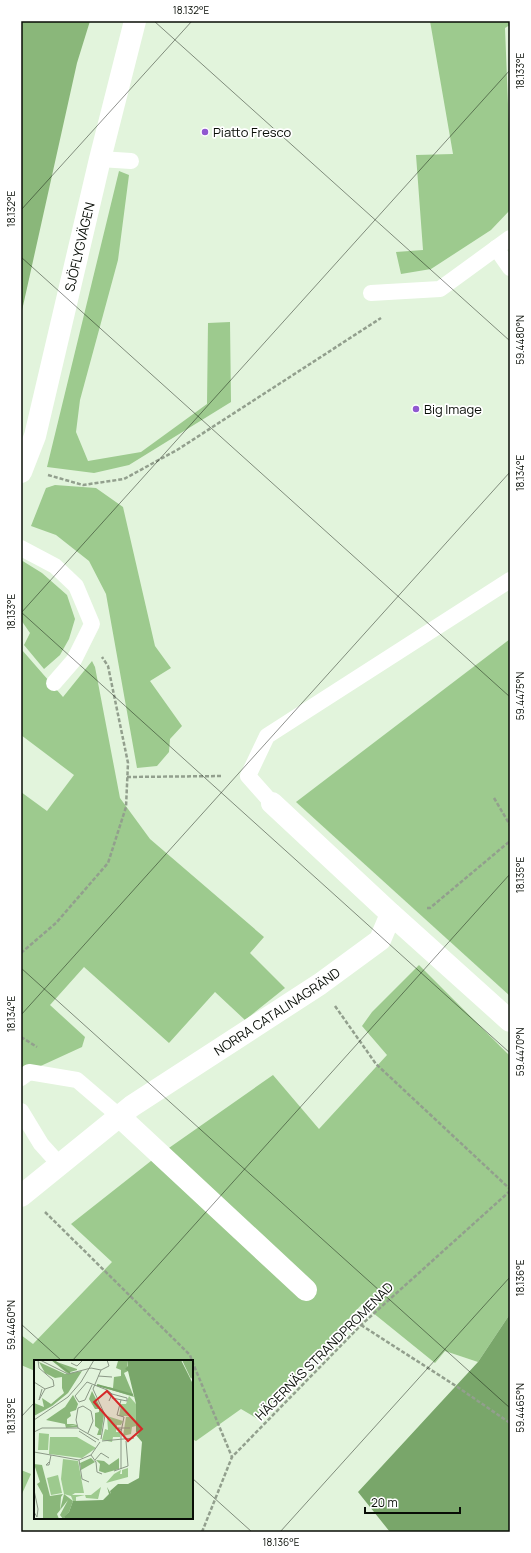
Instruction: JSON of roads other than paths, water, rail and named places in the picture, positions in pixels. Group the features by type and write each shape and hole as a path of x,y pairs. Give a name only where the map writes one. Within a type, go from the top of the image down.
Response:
{"street":[{"name":"SJÖFLYGVÄGEN","path":"22,470 35,436 100,158 135,21"},
{"path":"272,803 391,914 510,1021"},
{"name":"NORRA CATALINAGRÄND","path":"23,1194 132,1106 320,984 380,940 391,914"},
{"path":"119,1116 306,1290"}],"lane":[{"path":"100,158 131,161"},
{"path":"371,293 440,289 510,238"},
{"path":"496,248 510,268"},
{"path":"21,548 55,566 76,586 92,624 74,660 54,683"},
{"path":"272,803 248,776 267,736 510,580"},
{"path":"21,1078 29,1072 77,1080 119,1116"},
{"path":"21,1111 41,1144 59,1164"}],"place":[{"name":"Piatto Fresco","path":"205,132"},
{"name":"Big Image","path":"416,409"}]}
